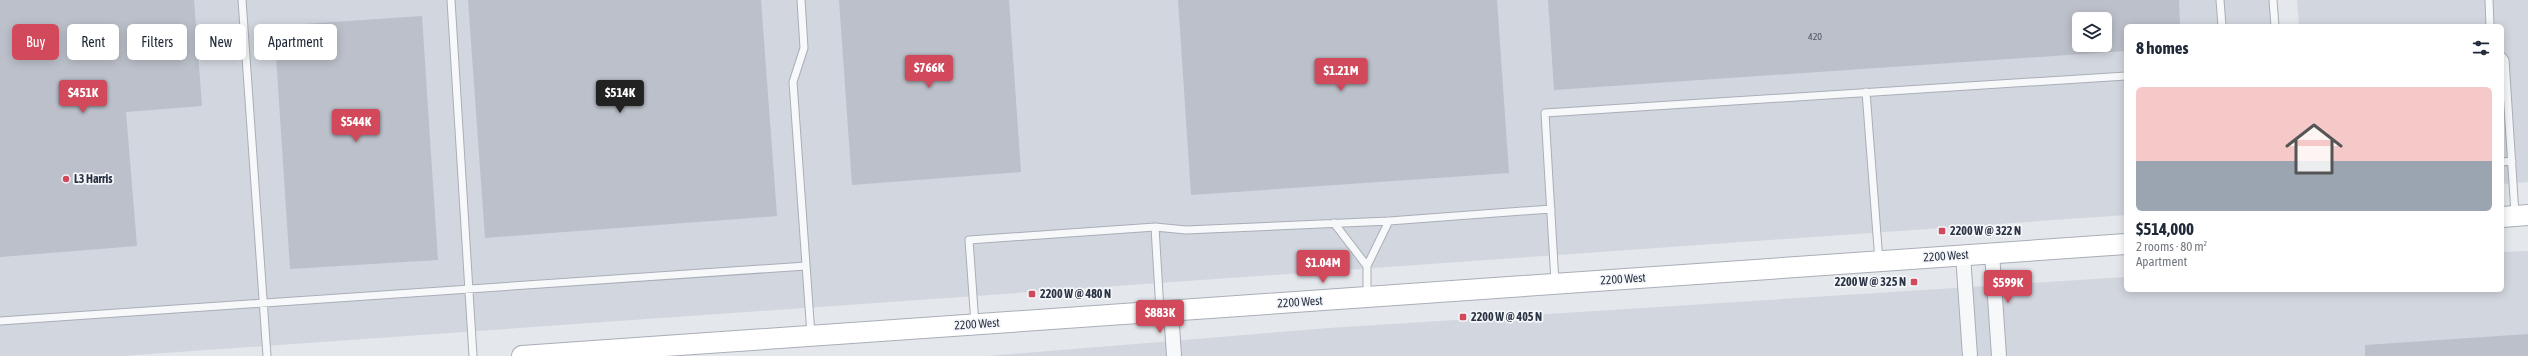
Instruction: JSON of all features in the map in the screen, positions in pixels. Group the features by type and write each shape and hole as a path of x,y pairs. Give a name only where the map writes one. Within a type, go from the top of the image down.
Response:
{"street":[{"name":"2200 West","path":"522,356 653,351 811,336 975,324 2124,244"},
{"path":"1992,253 1999,356"},
{"path":"1963,255 1970,356"},
{"path":"1166,311 1174,356"}],"lane":[{"path":"242,0 267,356"},
{"path":"451,0 473,356"},
{"path":"801,0 804,48 794,82 811,336"},
{"path":"2220,0 2222,24"},
{"path":"2273,0 2275,24"},
{"path":"2489,0 2490,24"},
{"path":"2504,59 2515,216"},
{"path":"1556,284 1545,113 2124,76"},
{"path":"1866,92 1879,261"},
{"path":"2504,162 2512,161"},
{"path":"975,324 969,240 1155,227 1186,230 1389,221 1551,209"},
{"path":"1367,297 1367,266 1389,221"},
{"path":"1334,223 1367,266"},
{"path":"1155,227 1166,311"},
{"path":"0,321 806,266"}],"shaded area":[{"path":"0,0 2270,0 2271,24 2124,24 2124,215 122,356 0,356"},
{"path":"2297,0 2528,0 2528,182 2504,184 2504,24 2299,24"},
{"path":"2528,251 2528,356 987,356 1329,328 2124,277 2124,292 2504,292 2504,252"}],"building":[{"name":"L3 Harris","path":"0,0 194,0 196,24 195,60 199,60 202,106 126,112 137,246 0,257"},
{"path":"468,0 761,0 777,216 485,238"},
{"path":"839,0 1009,0 1021,172 852,185"},
{"path":"1178,0 1497,0 1509,173 1191,195"},
{"path":"1548,0 2179,0 2180,24 2124,24 2124,51 2112,52 2112,12 2072,12 2072,52 2111,52 1554,90"},
{"path":"422,16 438,260 290,269 276,60 337,60 337,24 304,24"},
{"path":"2528,334 2528,356 2365,356 2365,345"}],"place":[{"name":"L3 Harris","path":"66,179"},
{"name":"2200 W @ 322 N","path":"1942,231"},
{"name":"2200 W @ 325 N","path":"1914,282"},
{"name":"2200 W @ 480 N","path":"1032,294"},
{"name":"2200 W @ 405 N","path":"1463,317"}]}
